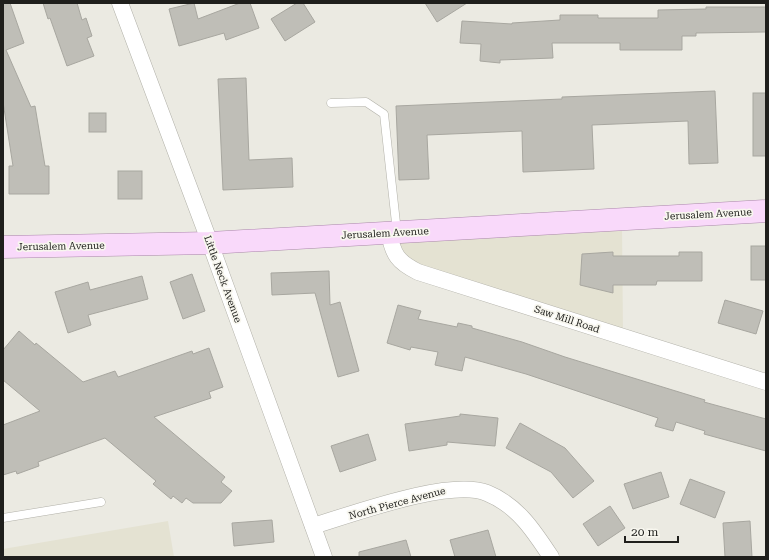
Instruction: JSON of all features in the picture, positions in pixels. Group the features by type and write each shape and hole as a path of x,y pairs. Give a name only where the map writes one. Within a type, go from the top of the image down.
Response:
{"main road":[{"name":"Jerusalem Avenue","path":"3,247 210,243 766,211"}],"street":[{"name":"Little Neck Avenue","path":"120,3 210,243 324,557"},
{"name":"Saw Mill Road","path":"393,233 392,251 395,256 405,265 418,272 766,382"},
{"name":"North Pierce Avenue","path":"313,526 402,500 450,489 472,489 487,493 508,505 532,528 551,557"}],"lane":[{"path":"331,103 366,102 384,114 393,233"},
{"path":"3,518 101,502"}],"shaded area":[{"path":"622,224 623,333 401,265 391,235"},
{"path":"168,521 174,557 3,557 3,549"}],"building":[{"path":"3,3 10,3 24,43 6,50 31,107 35,106 45,166 49,166 49,194 9,194 9,166 13,166 3,102"},
{"path":"43,3 77,3 82,20 86,18 92,36 87,38 94,56 67,66 50,18 48,19"},
{"path":"194,3 198,19 240,3 250,3 259,28 226,40 224,33 179,46 169,9"},
{"path":"297,3 303,3 315,22 285,41 271,19"},
{"path":"425,3 467,3 437,22"},
{"path":"706,7 766,7 766,32 696,33 696,36 682,36 682,50 620,50 620,43 552,43 553,58 500,60 500,63 480,61 481,44 460,43 462,21 512,24 560,20 560,15 598,15 598,18 658,18 658,10 706,9"},
{"path":"246,78 249,160 292,158 293,187 223,190 218,79"},
{"path":"715,91 718,163 689,164 688,121 592,125 594,169 523,172 522,131 427,135 429,179 399,180 396,106"},
{"path":"753,93 766,93 766,156 753,156"},
{"path":"89,113 106,113 106,132 89,132"},
{"path":"118,171 142,171 142,199 118,199"},
{"path":"751,246 766,246 766,280 751,280"},
{"path":"613,252 613,256 679,256 679,252 702,252 702,281 657,281 656,285 613,285 613,293 580,285 582,254"},
{"path":"329,271 330,305 340,302 359,371 338,377 315,293 272,295 271,273"},
{"path":"192,274 205,311 183,319 170,282"},
{"path":"142,276 148,299 88,315 91,325 68,333 55,292 88,282 90,290"},
{"path":"725,300 763,311 756,334 718,323"},
{"path":"398,305 421,311 418,319 457,327 458,323 472,326 472,328 522,342 565,357 705,400 704,402 766,419 766,451 704,434 705,431 676,422 673,431 655,426 658,418 526,374 465,357 462,371 435,365 438,352 411,347 410,350 387,343"},
{"path":"19,331 35,345 36,343 83,382 115,371 118,377 192,351 193,354 209,348 223,387 209,392 211,398 154,417 225,477 221,482 232,491 221,503 193,503 186,498 182,503 173,496 171,499 153,484 156,481 105,438 38,462 39,466 17,474 16,471 3,475 3,425 40,411 3,380 3,350"},
{"path":"460,414 498,418 495,446 447,442 447,445 409,451 405,424 460,416"},
{"path":"520,423 565,448 594,481 573,498 551,472 506,448"},
{"path":"368,434 376,460 340,472 331,446"},
{"path":"661,472 669,497 633,509 624,484"},
{"path":"690,479 725,492 715,518 680,504"},
{"path":"610,506 625,528 598,546 583,524"},
{"path":"272,520 274,542 234,546 232,523"},
{"path":"750,521 752,557 725,557 723,523"},
{"path":"488,530 496,557 455,557 450,540"},
{"path":"406,540 411,557 359,557 359,552"}]}
